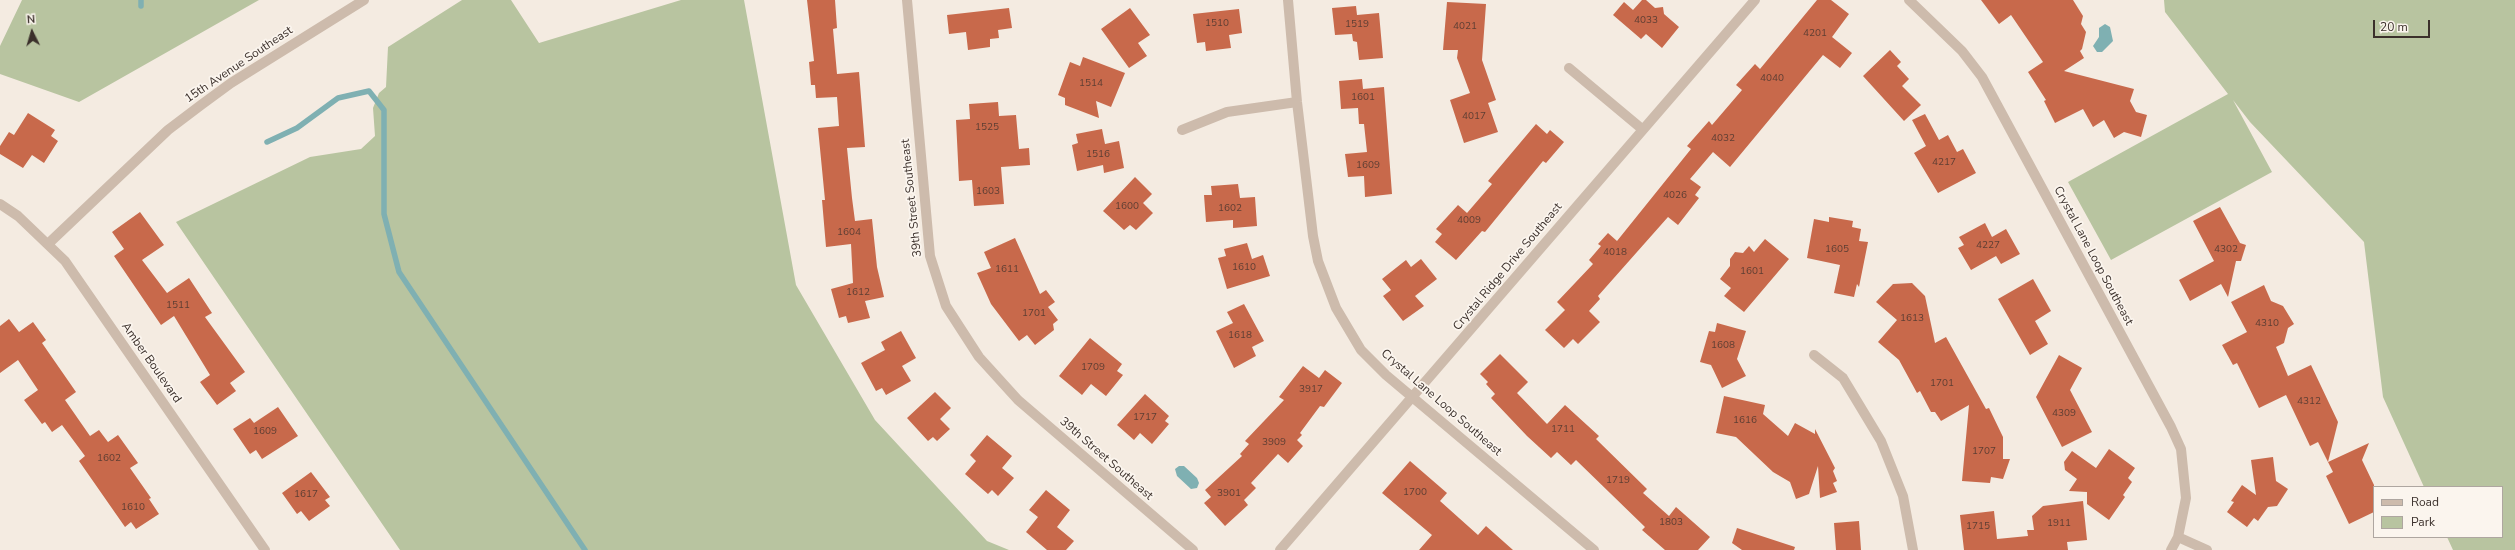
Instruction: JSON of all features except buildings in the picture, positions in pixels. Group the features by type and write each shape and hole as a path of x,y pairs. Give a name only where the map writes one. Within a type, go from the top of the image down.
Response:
{"street":[{"name":"15th Avenue Southeast","path":"48,243 168,130 200,104 364,0"},
{"name":"39th Street Southeast","path":"907,0 930,256 946,306 979,357 1018,400 1193,550"},
{"name":"Crystal Lane Loop Southeast","path":"1288,0 1297,102 1313,236 1328,292 1361,350 1386,375 1594,550"},
{"name":"Crystal Ridge Drive Southeast","path":"1280,550 1414,397 1642,129 1755,0"},
{"name":"Crystal Lane Loop Southeast","path":"1910,0 1962,50 1982,77 2171,427 2181,449 2186,498 2178,537 2171,550"},
{"path":"1569,68 1642,129"},
{"path":"1182,130 1227,112 1297,102"},
{"name":"Amber Boulevard","path":"0,204 18,216 48,243 69,268 265,550"},
{"path":"1814,355 1843,378 1881,440 1903,496 1913,550"},
{"path":"2178,537 2207,550"}],"green space":[{"path":"22,0 259,0 79,102 0,74 0,46"},
{"path":"462,0 511,0 539,43 681,0 744,0 796,285 875,420 987,541 1009,550 400,550 176,222 310,157 361,149 375,136 373,108 379,93 386,87 388,47"},
{"path":"2164,0 2515,0 2515,550 2453,550 2447,538 2503,538 2503,486 2424,486 2383,397 2364,242 2250,122 2233,100 2272,172 2111,260 2068,182 2228,94 2165,12"}],"water":[{"path":"2105,24 2110,27 2113,41 2102,52 2097,52 2093,46 2099,37 2099,28"},
{"path":"1179,466 1184,466 1197,478 1199,483 1197,488 1191,489 1177,476 1175,469"}],"waterway":[{"path":"141,0 141,6"},
{"path":"267,142 297,128 338,98 369,91 384,110 384,214 399,272 585,550"}]}
